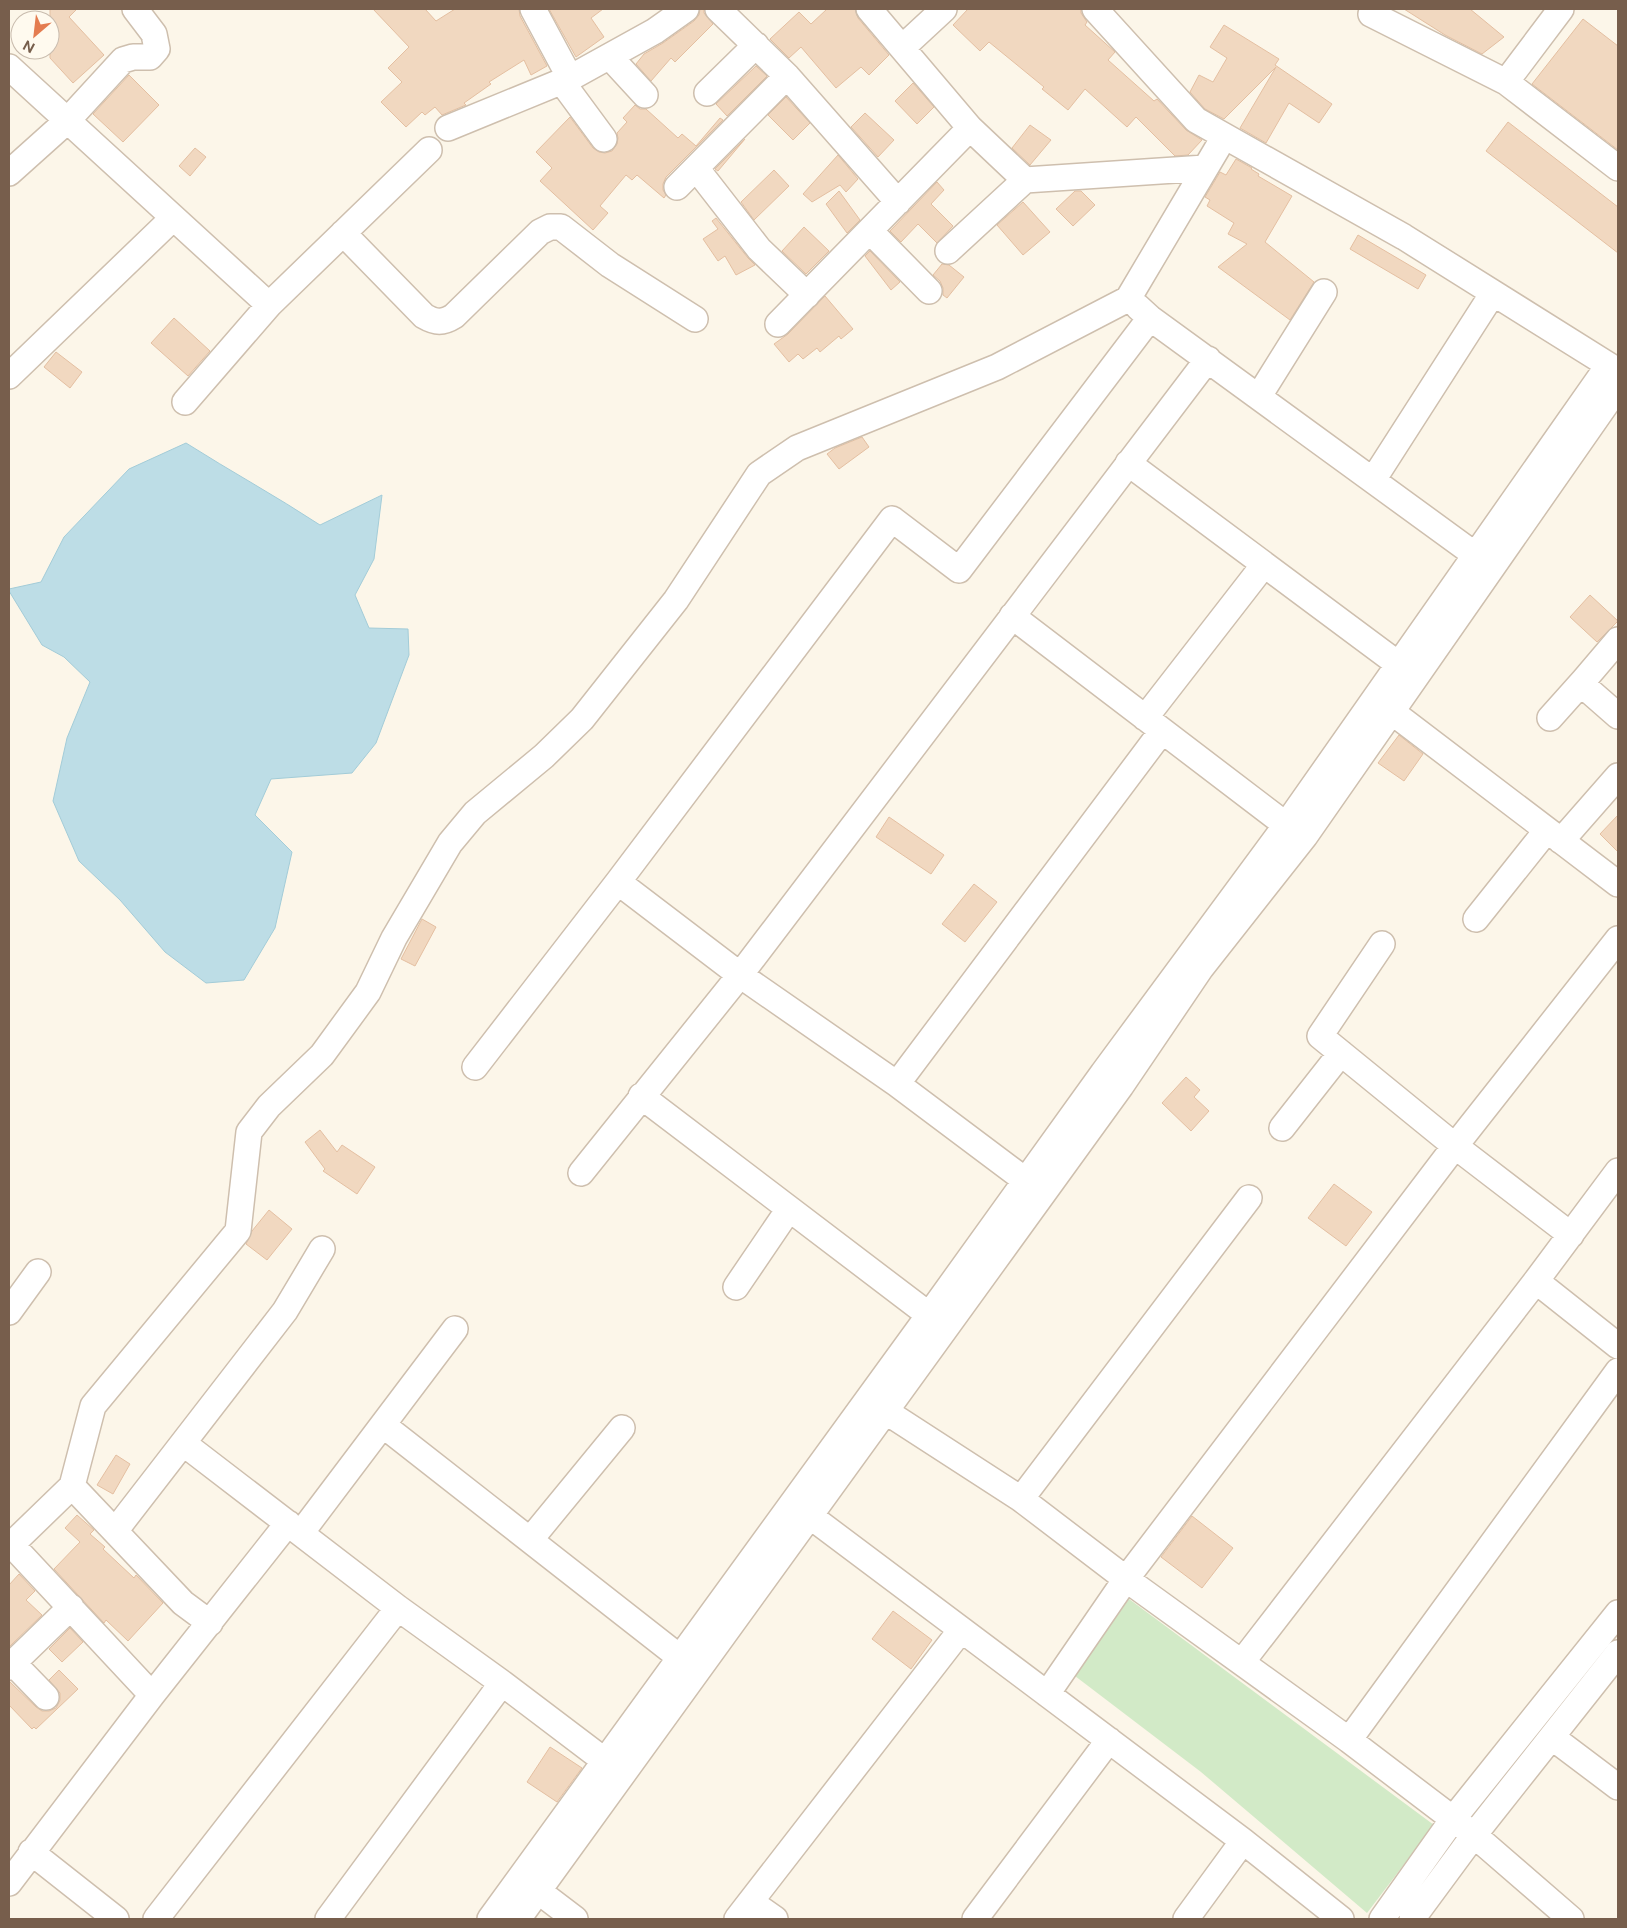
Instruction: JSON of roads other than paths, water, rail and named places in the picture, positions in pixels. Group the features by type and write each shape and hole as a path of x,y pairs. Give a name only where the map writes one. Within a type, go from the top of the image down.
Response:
{"street":[{"path":"9,174 67,121 123,60 133,57 150,57 157,49 154,34 135,9"},
{"path":"533,9 566,80 604,139"},
{"path":"448,128 566,80 655,32 686,9"},
{"path":"718,9 787,76 898,202"},
{"path":"870,9 970,128 1024,180"},
{"path":"903,47 944,9"},
{"path":"1095,9 1196,120 1404,237 1493,293 1615,375 1484,561 1392,712 1305,836 1194,963"},
{"path":"1506,82 1560,9"},
{"path":"1369,10 1506,82 1618,168"},
{"path":"707,92 756,45"},
{"path":"610,56 645,95"},
{"path":"9,67 269,305"},
{"path":"677,188 787,76"},
{"path":"778,324 970,128"},
{"path":"152,1695 71,1607 10,1546 72,1486 93,1406 238,1231 249,1132 269,1106 322,1055 368,992 394,938 450,844 475,813 544,756 582,719 676,600 759,474 797,448 997,368 1128,299 1224,136"},
{"path":"185,402 269,305 429,150"},
{"path":"696,168 759,249 806,295"},
{"path":"948,250 1024,180 1205,168"},
{"path":"9,376 173,218"},
{"path":"343,233 424,316 433,321 444,322 454,316 540,232 550,227 561,227 610,265 696,319"},
{"path":"870,231 929,291"},
{"path":"1259,396 1324,292"},
{"path":"1373,480 1493,293"},
{"path":"1128,299 1150,318 1484,561"},
{"path":"475,1067 618,882 892,519 959,570 1150,318"},
{"path":"581,1173 740,975 1208,359"},
{"path":"1128,463 1398,664"},
{"path":"524,1902 605,1762 689,1664 810,1516 885,1411 1398,664 1484,561"},
{"path":"897,1084 1154,725 1256,574 1265,565"},
{"path":"1012,616 1286,825"},
{"path":"1550,718 1618,640"},
{"path":"1584,680 1586,688 1618,716"},
{"path":"1392,712 1618,884"},
{"path":"1476,919 1554,835 1618,776"},
{"path":"618,882 740,975 897,1084 1025,1180"},
{"path":"1047,1694 1126,1580 1455,1146 1618,939"},
{"path":"1382,944 1320,1036 1455,1146 1571,1235"},
{"path":"1282,1128 1340,1053"},
{"path":"490,1919 524,1902 929,1315 1025,1180 1112,1079"},
{"path":"642,1096 929,1315"},
{"path":"1242,1662 1536,1281 1618,1171"},
{"path":"1021,1499 1249,1198"},
{"path":"736,1287 789,1209"},
{"path":"115,1531 285,1311 322,1249"},
{"path":"9,1312 38,1272"},
{"path":"1536,1281 1618,1346"},
{"path":"9,1883 152,1695 210,1623 295,1528 383,1425 455,1330"},
{"path":"1349,1740 1618,1371"},
{"path":"885,1411 1021,1499 1126,1580 1349,1740 1474,1835 1571,1919"},
{"path":"383,1425 689,1664"},
{"path":"530,1540 622,1428"},
{"path":"183,1443 398,1608 502,1682 605,1762"},
{"path":"72,1486 183,1603 210,1623"},
{"path":"810,1516 1243,1841 1340,1919"},
{"path":"46,1697 11,1665 71,1607"},
{"path":"156,1919 398,1608"},
{"path":"1382,1919 1453,1819 1618,1613"},
{"path":"775,1919 744,1910 961,1630"},
{"path":"1412,1919 1474,1835 1553,1738 1618,1653"},
{"path":"328,1919 502,1682"},
{"path":"1553,1738 1618,1787"},
{"path":"975,1919 1108,1740"},
{"path":"1186,1919 1243,1841"},
{"path":"31,1852 116,1919"},
{"path":"524,1902 575,1919"}],"water":[{"path":"186,443 320,525 382,495 374,559 355,595 369,628 408,629 409,655 376,743 352,773 271,779 255,815 292,852 275,928 244,980 206,983 165,952 120,900 79,861 53,801 67,738 90,682 64,657 42,645 9,591 9,589 41,582 64,537 129,469"}]}
